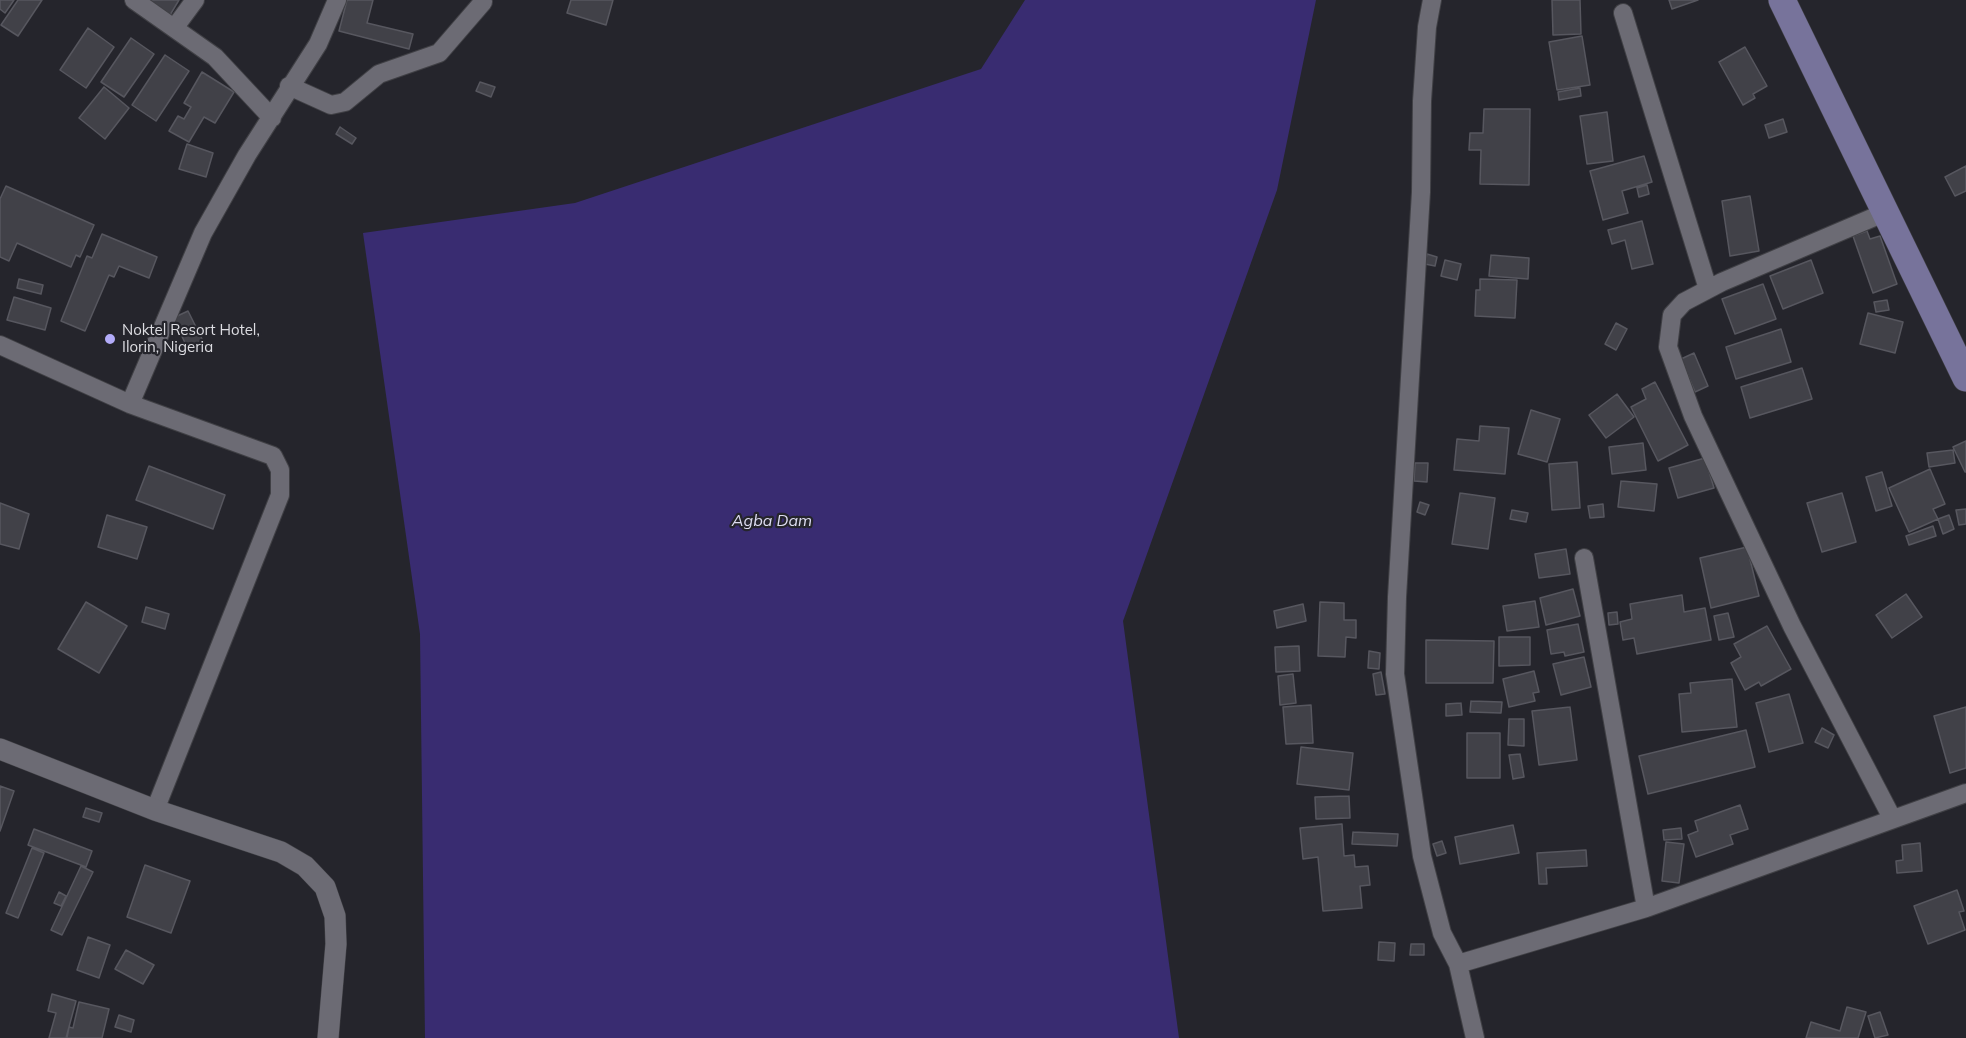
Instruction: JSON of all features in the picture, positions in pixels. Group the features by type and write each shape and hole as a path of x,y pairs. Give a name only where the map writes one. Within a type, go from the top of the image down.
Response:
{"main road":[{"path":"1782,0 1966,378"}],"street":[{"path":"134,0 175,27 231,71 272,118"},
{"path":"175,27 195,0"},
{"path":"130,404 203,232 289,86 318,44 337,0"},
{"path":"1432,0 1427,27 1422,101 1421,192 1396,597 1395,674 1422,856 1442,933 1458,964 1475,1038"},
{"path":"289,86 331,105 345,102 379,74 439,53 483,2"},
{"path":"1623,13 1708,289"},
{"path":"1886,212 1708,289 1684,302 1672,315 1668,347 1693,416 1792,626 1892,818"},
{"path":"0,345 130,404 273,456 280,470 280,495 155,810"},
{"path":"1584,558 1646,908"},
{"path":"0,749 155,810 281,852 305,866 325,887 335,916 336,944 328,1038"},
{"path":"1458,964 1646,908 1966,793"}],"water":[{"name":"Agba Dam","path":"1025,0 1316,0 1277,190 1123,621 1179,1038 425,1038 420,634 363,233 575,203 981,69"}],"building":[{"path":"0,0 14,0 5,13 0,9"},
{"path":"18,0 42,0 18,36 1,25"},
{"path":"151,0 179,0 170,15 150,2"},
{"path":"347,0 373,0 367,23 413,34 409,49 339,31"},
{"path":"571,0 613,0 606,25 567,13"},
{"path":"1552,0 1580,0 1581,34 1553,35"},
{"path":"1669,0 1698,0 1672,9"},
{"path":"88,28 114,47 86,88 60,70"},
{"path":"1582,36 1590,85 1557,90 1549,42"},
{"path":"131,38 154,54 124,97 101,82"},
{"path":"1745,47 1767,86 1753,94 1755,98 1743,105 1719,62"},
{"path":"165,55 189,71 156,121 132,105"},
{"path":"202,72 234,92 215,123 204,117 189,142 169,131 178,116 184,119 191,107 184,103"},
{"path":"480,82 495,87 491,97 476,91"},
{"path":"104,87 129,108 105,139 79,118"},
{"path":"1580,88 1581,96 1559,100 1558,92"},
{"path":"1484,109 1530,109 1529,185 1480,184 1481,150 1469,150 1470,133 1483,133"},
{"path":"1607,112 1613,161 1587,164 1580,116"},
{"path":"1783,119 1787,132 1769,138 1765,125"},
{"path":"340,127 356,138 352,144 336,134"},
{"path":"187,144 213,153 206,177 179,169"},
{"path":"1644,156 1652,182 1622,191 1628,213 1603,220 1590,171"},
{"path":"1966,166 1966,191 1955,196 1945,177"},
{"path":"1647,185 1649,194 1639,197 1637,188"},
{"path":"6,186 94,225 80,257 76,255 71,267 17,243 9,261 0,257 0,199"},
{"path":"1750,196 1759,251 1730,256 1722,201"},
{"path":"1642,221 1653,264 1632,269 1625,240 1612,244 1608,230"},
{"path":"1867,231 1870,239 1880,236 1897,284 1873,293 1853,236"},
{"path":"102,234 157,257 149,278 119,266 114,277 109,275 85,331 61,321 87,256 92,258"},
{"path":"1427,254 1437,257 1435,266 1425,264"},
{"path":"1491,255 1529,258 1528,279 1489,276"},
{"path":"1445,260 1461,264 1457,280 1441,276"},
{"path":"1811,260 1823,293 1783,309 1770,276"},
{"path":"19,279 43,285 41,294 17,288"},
{"path":"1480,279 1517,280 1515,318 1475,316 1476,290 1480,290"},
{"path":"1763,284 1776,319 1735,334 1722,299"},
{"path":"14,297 51,308 45,330 7,320"},
{"path":"1887,300 1889,310 1876,312 1874,302"},
{"path":"188,311 205,345 190,353 173,318"},
{"path":"1868,313 1903,322 1895,353 1860,344"},
{"path":"1616,323 1627,329 1616,350 1605,344"},
{"path":"1781,329 1791,362 1736,379 1726,347"},
{"path":"1694,353 1708,386 1695,392 1681,359"},
{"path":"1802,368 1812,399 1750,418 1741,387"},
{"path":"1655,382 1688,445 1658,461 1631,407 1646,399 1642,389"},
{"path":"1617,394 1634,417 1606,438 1589,415"},
{"path":"1531,410 1560,419 1547,462 1518,454"},
{"path":"1480,426 1509,428 1505,474 1454,470 1457,439 1479,441"},
{"path":"1966,441 1966,472 1965,472 1953,447"},
{"path":"1643,443 1646,470 1612,474 1609,447"},
{"path":"1953,450 1955,463 1929,467 1927,453"},
{"path":"1705,458 1714,488 1678,498 1669,468"},
{"path":"1577,462 1580,508 1552,510 1549,464"},
{"path":"1415,463 1428,463 1427,482 1414,481"},
{"path":"149,466 225,495 213,529 136,500"},
{"path":"1930,469 1945,504 1933,509 1938,519 1909,532 1889,488"},
{"path":"1882,472 1892,506 1876,511 1866,477"},
{"path":"1621,481 1657,484 1654,511 1618,507"},
{"path":"1460,493 1495,498 1488,549 1452,544"},
{"path":"1842,493 1856,542 1822,552 1807,503"},
{"path":"1420,502 1429,505 1425,515 1417,512"},
{"path":"0,503 29,514 19,549 0,544"},
{"path":"1603,504 1604,517 1590,518 1588,506"},
{"path":"1966,509 1966,524 1959,525 1956,510"},
{"path":"1512,510 1528,513 1526,522 1510,519"},
{"path":"107,515 147,527 137,559 98,547"},
{"path":"1949,515 1954,529 1943,534 1938,519"},
{"path":"1933,526 1936,536 1909,545 1906,536"},
{"path":"1747,547 1759,596 1711,608 1700,558"},
{"path":"1566,549 1570,574 1539,578 1535,554"},
{"path":"1573,589 1580,616 1546,625 1540,598"},
{"path":"1906,594 1922,617 1892,638 1876,615"},
{"path":"1682,595 1684,612 1705,608 1711,640 1637,654 1634,638 1623,640 1620,622 1632,619 1630,604"},
{"path":"1535,601 1539,627 1507,631 1503,606"},
{"path":"86,602 127,626 99,673 58,649"},
{"path":"1320,602 1344,603 1344,620 1356,620 1356,638 1346,637 1345,657 1318,656"},
{"path":"1303,604 1306,621 1277,628 1274,611"},
{"path":"146,607 169,614 165,629 142,622"},
{"path":"1617,612 1618,624 1609,625 1608,613"},
{"path":"1728,613 1734,637 1719,640 1714,616"},
{"path":"1578,624 1584,652 1565,656 1564,652 1551,654 1547,630"},
{"path":"1767,626 1791,669 1761,686 1759,682 1745,690 1731,663 1741,657 1734,644"},
{"path":"1499,637 1530,637 1530,665 1499,666"},
{"path":"1426,640 1494,641 1493,683 1426,683"},
{"path":"1299,646 1300,671 1276,672 1275,647"},
{"path":"1369,651 1380,653 1379,669 1368,668"},
{"path":"1584,657 1591,687 1561,695 1553,664"},
{"path":"1534,671 1539,692 1533,693 1535,701 1509,707 1503,679"},
{"path":"1381,672 1385,694 1376,695 1373,674"},
{"path":"1293,674 1296,703 1280,705 1278,676"},
{"path":"1732,679 1737,727 1682,732 1679,694 1691,693 1690,683"},
{"path":"1789,694 1803,743 1769,752 1756,703"},
{"path":"1471,701 1502,702 1501,713 1470,712"},
{"path":"1461,703 1462,715 1446,716 1446,704"},
{"path":"1311,705 1313,743 1286,744 1283,707"},
{"path":"1570,707 1577,760 1539,765 1532,711"},
{"path":"1966,707 1966,768 1950,773 1934,716"},
{"path":"1509,719 1524,719 1524,746 1508,745"},
{"path":"1822,728 1834,735 1828,748 1815,742"},
{"path":"1746,730 1755,767 1648,794 1639,756"},
{"path":"1467,733 1500,733 1500,778 1467,778"},
{"path":"1301,747 1353,753 1349,790 1297,784"},
{"path":"1520,754 1524,777 1513,779 1509,755"},
{"path":"0,786 14,791 0,831"},
{"path":"1349,796 1350,818 1316,819 1315,797"},
{"path":"1740,805 1748,829 1730,835 1733,844 1696,857 1688,835 1698,831 1695,821"},
{"path":"86,808 102,813 99,822 83,817"},
{"path":"1342,824 1344,856 1354,855 1355,867 1368,866 1370,885 1360,886 1362,908 1323,911 1318,857 1303,859 1300,828"},
{"path":"1513,825 1519,853 1460,864 1455,837"},
{"path":"1681,828 1682,839 1664,840 1663,830"},
{"path":"34,829 92,851 86,867 28,845"},
{"path":"1353,832 1398,834 1397,846 1352,844"},
{"path":"1442,841 1446,853 1437,856 1433,844"},
{"path":"1666,842 1684,844 1679,883 1662,881"},
{"path":"1920,843 1922,871 1897,873 1896,861 1903,860 1902,845"},
{"path":"32,848 44,853 18,918 6,913"},
{"path":"1586,850 1587,866 1546,868 1547,884 1539,884 1537,853"},
{"path":"145,865 190,881 171,933 127,917"},
{"path":"81,866 93,872 62,935 51,930"},
{"path":"1957,890 1964,911 1959,912 1965,930 1928,944 1914,906"},
{"path":"59,892 66,896 61,906 54,903"},
{"path":"88,937 110,945 99,978 77,970"},
{"path":"1379,942 1395,943 1394,961 1378,960"},
{"path":"1411,944 1424,944 1424,955 1410,955"},
{"path":"126,950 154,965 143,984 115,969"},
{"path":"52,994 76,1001 66,1038 49,1038 56,1013 48,1011"},
{"path":"79,1002 109,1009 102,1038 67,1038 69,1027 73,1028"},
{"path":"1847,1007 1866,1012 1858,1038 1806,1038 1811,1022 1840,1031"},
{"path":"1880,1012 1888,1035 1875,1038 1868,1016"},
{"path":"119,1015 134,1020 131,1032 115,1027"}],"place":[{"name":"Noktel Resort Hotel, Ilorin, Nigeria","path":"110,339"}]}
